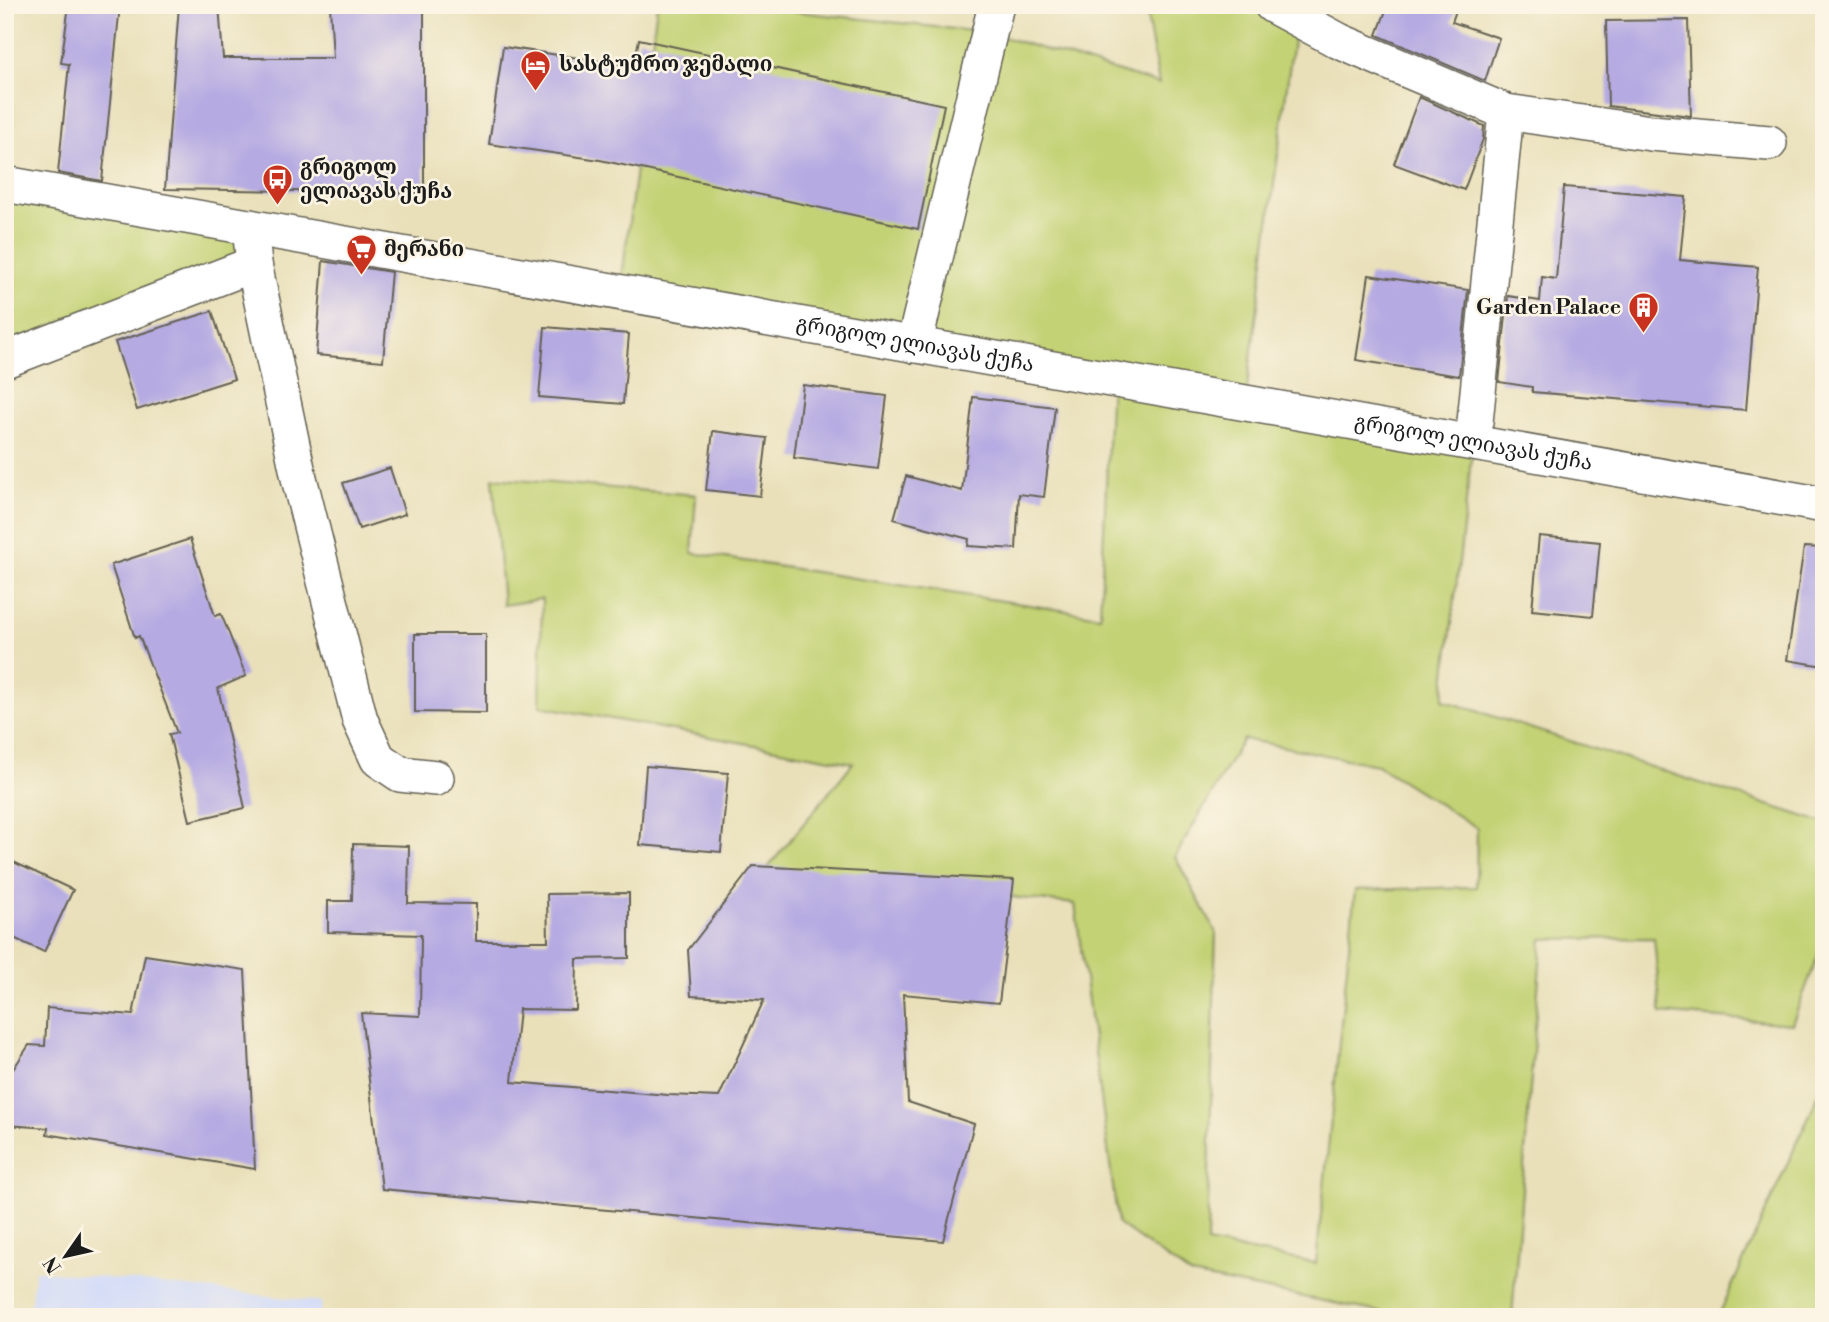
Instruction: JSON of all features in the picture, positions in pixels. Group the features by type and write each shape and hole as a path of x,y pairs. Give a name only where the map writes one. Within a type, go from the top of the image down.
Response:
{"street":[{"path":"914,345 996,5"},
{"path":"1272,5 1339,41 1506,111 1651,133 1769,143"},
{"path":"1473,442 1506,111"},
{"name":"გრიგოლ ელიავას ქუჩა","path":"5,184 1824,505"},
{"path":"250,227 254,264 299,478 360,720 378,760 400,774 436,778"},
{"path":"5,360 254,264"}],"shaded area":[{"path":"35,1270 322,1302 320,1317 29,1317"}],"green space":[{"path":"657,5 737,5 990,33 1159,84 1145,5 1272,5 1296,18 1245,403 1473,442 1443,700 1824,823 1824,940 1792,1024 1661,1013 1654,938 1542,939 1512,1317 1405,1317 1191,1275 1118,1224 1075,904 766,870 853,763 540,706 542,599 503,605 493,478 696,495 692,553 1100,616 1111,380 620,293","holes":["1243,739 1377,765 1477,828 1476,887 1355,890 1316,1263 1207,1243 1216,932 1175,857"]},
{"path":"5,178 250,227 254,264 5,360"},
{"path":"1824,1083 1824,1291 1813,1317 1718,1317"}],"building":[{"path":"69,5 120,5 102,181 58,173 69,64 61,63"},
{"path":"179,5 219,5 223,58 333,58 330,5 424,5 424,193 165,189"},
{"path":"1388,5 1458,5 1452,22 1499,38 1485,81 1377,35"},
{"path":"1688,20 1691,116 1608,106 1606,21"},
{"path":"639,39 944,105 918,229 600,160 489,144 503,47 634,66"},
{"path":"1419,97 1484,126 1483,139 1464,190 1394,164"},
{"name":"Garden Palace","path":"1564,187 1686,197 1680,260 1758,267 1746,410 1532,392 1532,387 1499,382 1508,296 1540,301 1542,277 1556,279"},
{"path":"323,261 391,272 383,361 316,355"},
{"path":"1369,275 1468,290 1459,376 1356,360"},
{"path":"212,311 234,379 137,410 115,342"},
{"path":"545,327 629,334 623,404 539,397"},
{"path":"803,385 887,396 878,469 794,458"},
{"path":"973,397 1055,407 1044,497 1019,494 1016,549 968,546 969,539 894,519 906,476 962,491"},
{"path":"713,431 767,438 760,496 706,490"},
{"path":"390,468 405,514 359,529 343,483"},
{"path":"1539,536 1600,542 1593,616 1532,610"},
{"path":"190,539 215,616 221,614 246,676 218,688 245,808 190,821 169,734 177,733 139,636 135,638 111,565"},
{"path":"1804,547 1824,548 1824,666 1787,660"},
{"path":"415,634 486,634 486,713 415,712"},
{"path":"646,766 728,773 721,852 640,845"},
{"path":"353,844 409,846 408,903 476,904 476,941 548,941 547,894 629,893 629,958 577,959 576,1010 519,1009 512,1082 668,1095 719,1097 764,1000 691,996 688,950 753,866 1014,880 999,1003 903,994 908,1102 974,1124 943,1241 382,1189 361,1013 420,1016 421,935 328,932 328,901 352,901"},
{"path":"5,858 73,890 44,952 5,934"},
{"path":"145,955 245,970 255,1169 47,1134 48,1128 7,1125 10,1074 29,1045 45,1046 47,1008 133,1015"}],"place":[{"name":"სასტუმრო ჯემალი","path":"536,92"},
{"name":"გრიგოლ ელიავას ქუჩა","path":"277,207"},
{"name":"მერანი","path":"361,277"},
{"name":"Garden Palace","path":"1644,335"}]}
